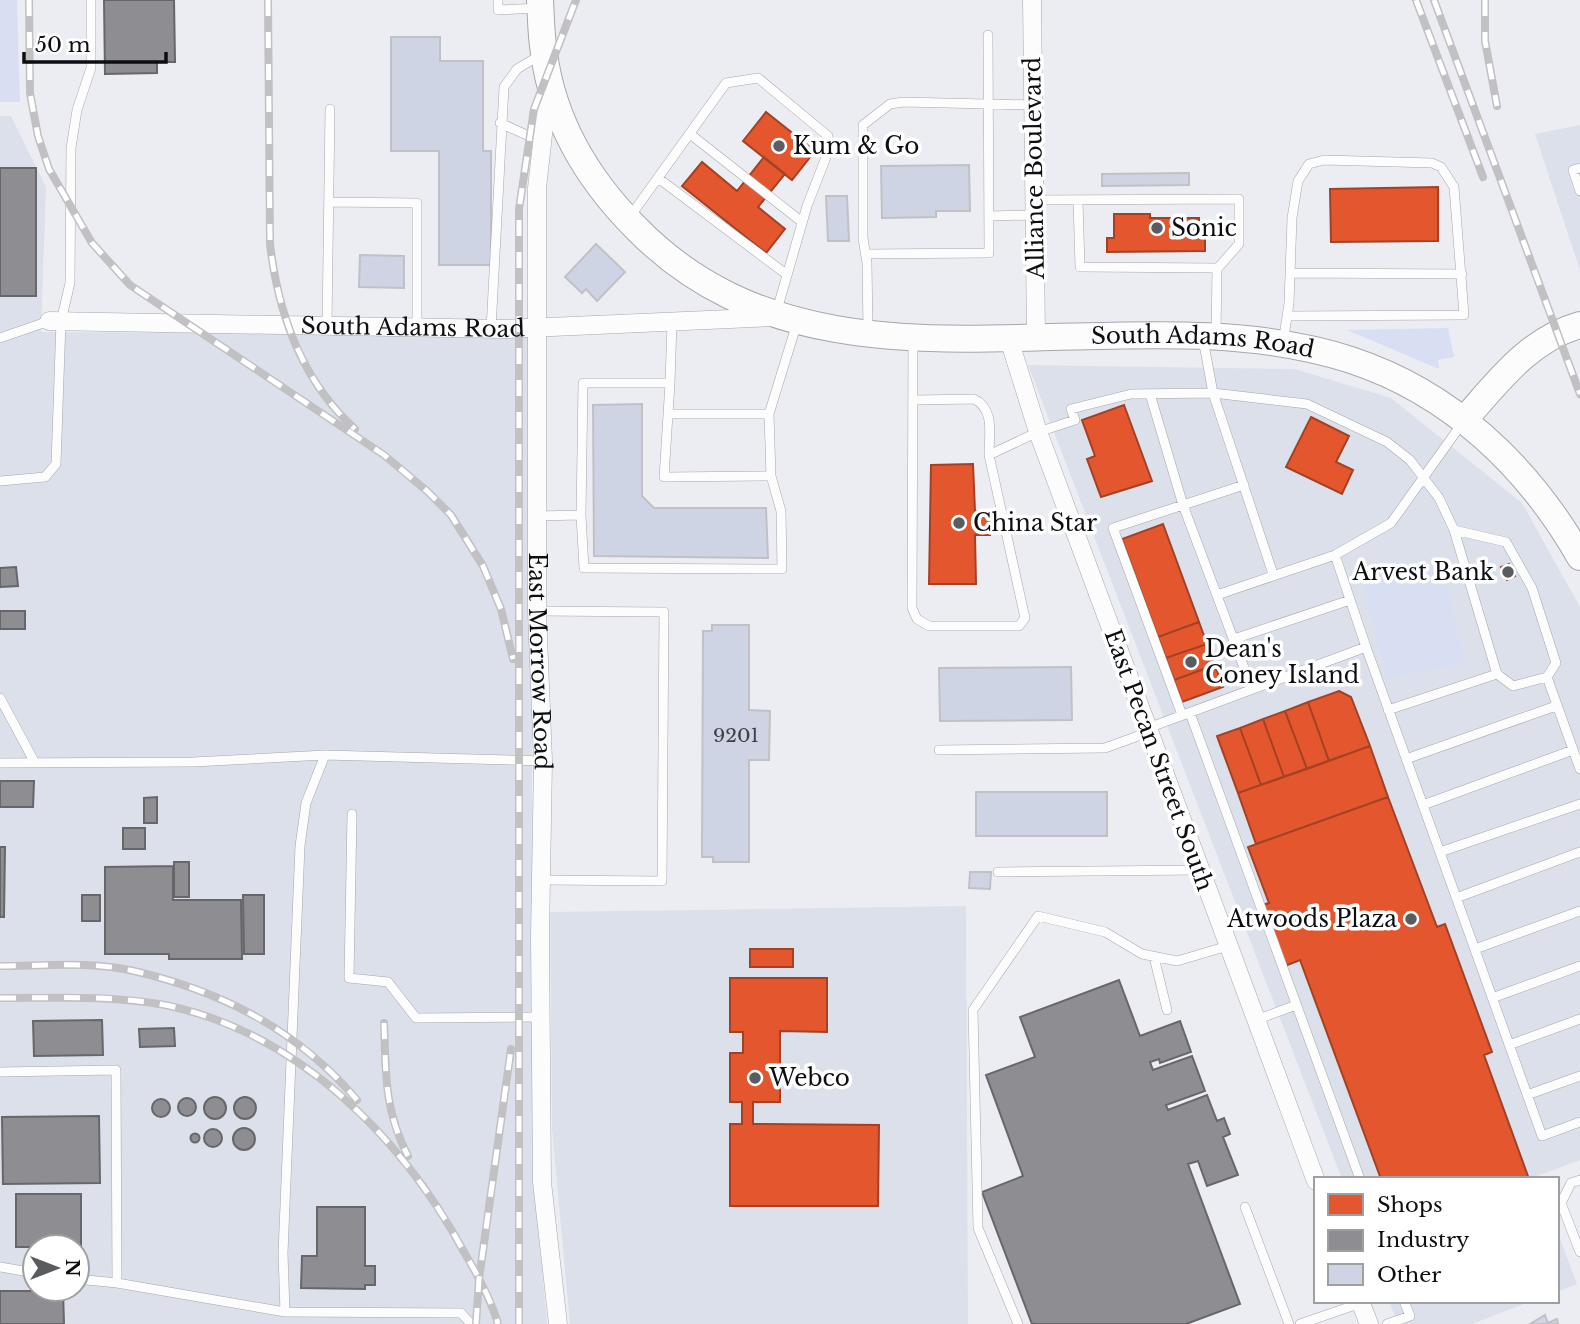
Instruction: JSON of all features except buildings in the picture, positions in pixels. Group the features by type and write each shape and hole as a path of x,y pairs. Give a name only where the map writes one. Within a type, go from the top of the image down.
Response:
{"main road":[{"name":"East Morrow Road","path":"540,4 546,66"},
{"name":"South Adams Road","path":"546,66 564,125 588,172 628,220 656,248 712,287 787,319 868,335 1209,337 1283,345 1339,357 1381,372 1431,397 1464,420 1522,473 1555,514 1580,556"},
{"path":"1464,420 1527,352 1557,334 1580,325"}],"street":[{"name":"Alliance Boulevard","path":"1032,0 1036,337"},
{"name":"East Morrow Road","path":"546,66 543,137 537,188 537,611 543,761 540,1017 542,1182 558,1324"},
{"name":"South Adams Road","path":"55,321 491,329 787,319"},
{"name":"East Pecan Street South","path":"1008,337 1038,432 1315,1177"},
{"path":"1361,1303 1369,1324"}],"lane":[{"path":"0,481 45,477 56,464 55,321 70,283 71,148 77,110 91,68 91,0"},
{"path":"498,0 498,10 540,4"},
{"path":"866,254 989,253 988,35"},
{"path":"491,329 504,87 517,69 546,66"},
{"path":"628,220 726,83 758,78 828,136 830,147 786,274 787,319 769,414 771,476 782,511 782,569 584,568 580,515 583,383 670,383"},
{"path":"868,335 866,254 863,238 863,125 890,104 1033,105"},
{"path":"327,326 330,109"},
{"path":"500,123 528,136 543,137"},
{"path":"690,134 802,222"},
{"path":"1283,345 1288,316 1292,218 1298,181 1309,164 1324,159 1432,163 1441,167 1454,187 1464,315 1288,316"},
{"path":"1580,168 1573,170 1580,191"},
{"path":"658,178 786,274"},
{"path":"989,216 1078,200 1239,199 1239,244 1218,268 1209,337 1213,393 1273,574"},
{"path":"1078,200 1080,267 1218,268"},
{"path":"328,202 417,203 417,328"},
{"path":"1291,273 1462,274"},
{"path":"0,338 55,321"},
{"path":"672,323 664,477 771,476"},
{"path":"913,337 915,400 912,608 917,619 929,626 1019,626 1025,618 989,455 988,410 974,399 915,400"},
{"path":"989,455 1038,432 1074,420 1071,410 1131,394 1213,393 1307,404 1387,443 1410,460 1439,498 1454,530 1497,674 1513,686 1547,677 1556,663 1532,588 1506,542 1454,530"},
{"path":"1150,394 1183,505 1252,689"},
{"path":"669,414 769,414"},
{"path":"1217,595 1335,555 1391,523 1464,420"},
{"path":"1244,485 1113,528 1186,714 1359,1177"},
{"path":"537,516 580,515"},
{"path":"1335,555 1542,1136 1580,1122"},
{"path":"1234,639 1350,600"},
{"path":"537,611 664,612 662,881 543,880"},
{"path":"939,750 1105,748 1186,714 1366,648"},
{"path":"1388,710 1497,674"},
{"path":"1547,677 1580,769"},
{"path":"0,698 35,763"},
{"path":"1406,759 1556,706"},
{"path":"1423,805 1573,750"},
{"path":"0,763 192,762 325,755 543,761"},
{"path":"285,1312 284,1240 300,845 306,803 325,755"},
{"path":"1440,852 1580,804"},
{"path":"352,814 349,978 388,982 416,1018 540,1017"},
{"path":"1456,898 1580,852"},
{"path":"998,872 1200,870"},
{"path":"1475,949 1580,911"},
{"path":"1018,1324 978,1228 973,1010 1038,916 1105,932 1142,954 1177,961 1228,946"},
{"path":"1154,957 1167,1010"},
{"path":"1492,998 1580,965"},
{"path":"1256,1020 1296,1005"},
{"path":"1509,1045 1580,1019"},
{"path":"0,1072 116,1070 117,1283"},
{"path":"1527,1095 1580,1076"},
{"path":"1580,1180 1571,1183 1561,1203 1580,1252"},
{"path":"1245,1207 1289,1324"},
{"path":"0,1267 21,1271"},
{"path":"91,1280 285,1312 461,1313 471,1324"},
{"path":"1300,1324 1358,1303"},
{"path":"1387,1324 1410,1316 1405,1303"}],"shaded area":[{"path":"0,0 17,0 20,102 0,102"},
{"path":"0,116 11,116 46,187 41,332 532,335 532,1160 547,1324 0,1324"},
{"path":"1580,125 1580,270 1535,134"},
{"path":"1448,328 1454,357 1438,360 1439,369 1347,330"},
{"name":"Atwoods Plaza","path":"1028,365 1295,369 1391,398 1522,503 1580,607 1580,1160 1537,1177 1341,1177"},
{"path":"1442,565 1465,664 1386,678 1362,578"},
{"path":"966,906 968,1324 570,1324 552,1129 550,912"},
{"path":"1559,1236 1577,1284 1559,1291"},
{"path":"1390,1303 1527,1303 1472,1324 1398,1324"}],"railway":[{"path":"29,0 30,93 38,136 49,169 92,243 130,285 384,455 427,491 451,515 483,566 501,609 513,659"},
{"path":"268,0 270,244 279,295 286,320 307,368 320,390 355,429"},
{"path":"519,1324 519,209 534,109 576,0"},
{"path":"1416,0 1483,177"},
{"path":"1434,0 1580,394"},
{"path":"1485,0 1485,41 1497,106"},
{"path":"0,966 84,965 118,968 198,990 257,1017 284,1034 310,1053 357,1100"},
{"path":"0,998 104,998 165,1005 213,1019 259,1039 301,1065 341,1095 377,1130 410,1169 439,1209 469,1260 488,1296 498,1324"},
{"path":"384,1023 390,1107 408,1156"},
{"path":"476,1324 479,1279 511,1049"}],"place":[{"name":"Kum & Go","path":"779,146"},
{"name":"Sonic","path":"1157,228"},
{"name":"China Star","path":"959,523"},
{"name":"Arvest Bank","path":"1508,572"},
{"name":"Dean's Coney Island","path":"1191,662"},
{"name":"Atwoods Plaza","path":"1411,919"},
{"name":"Webco","path":"755,1078"}]}
